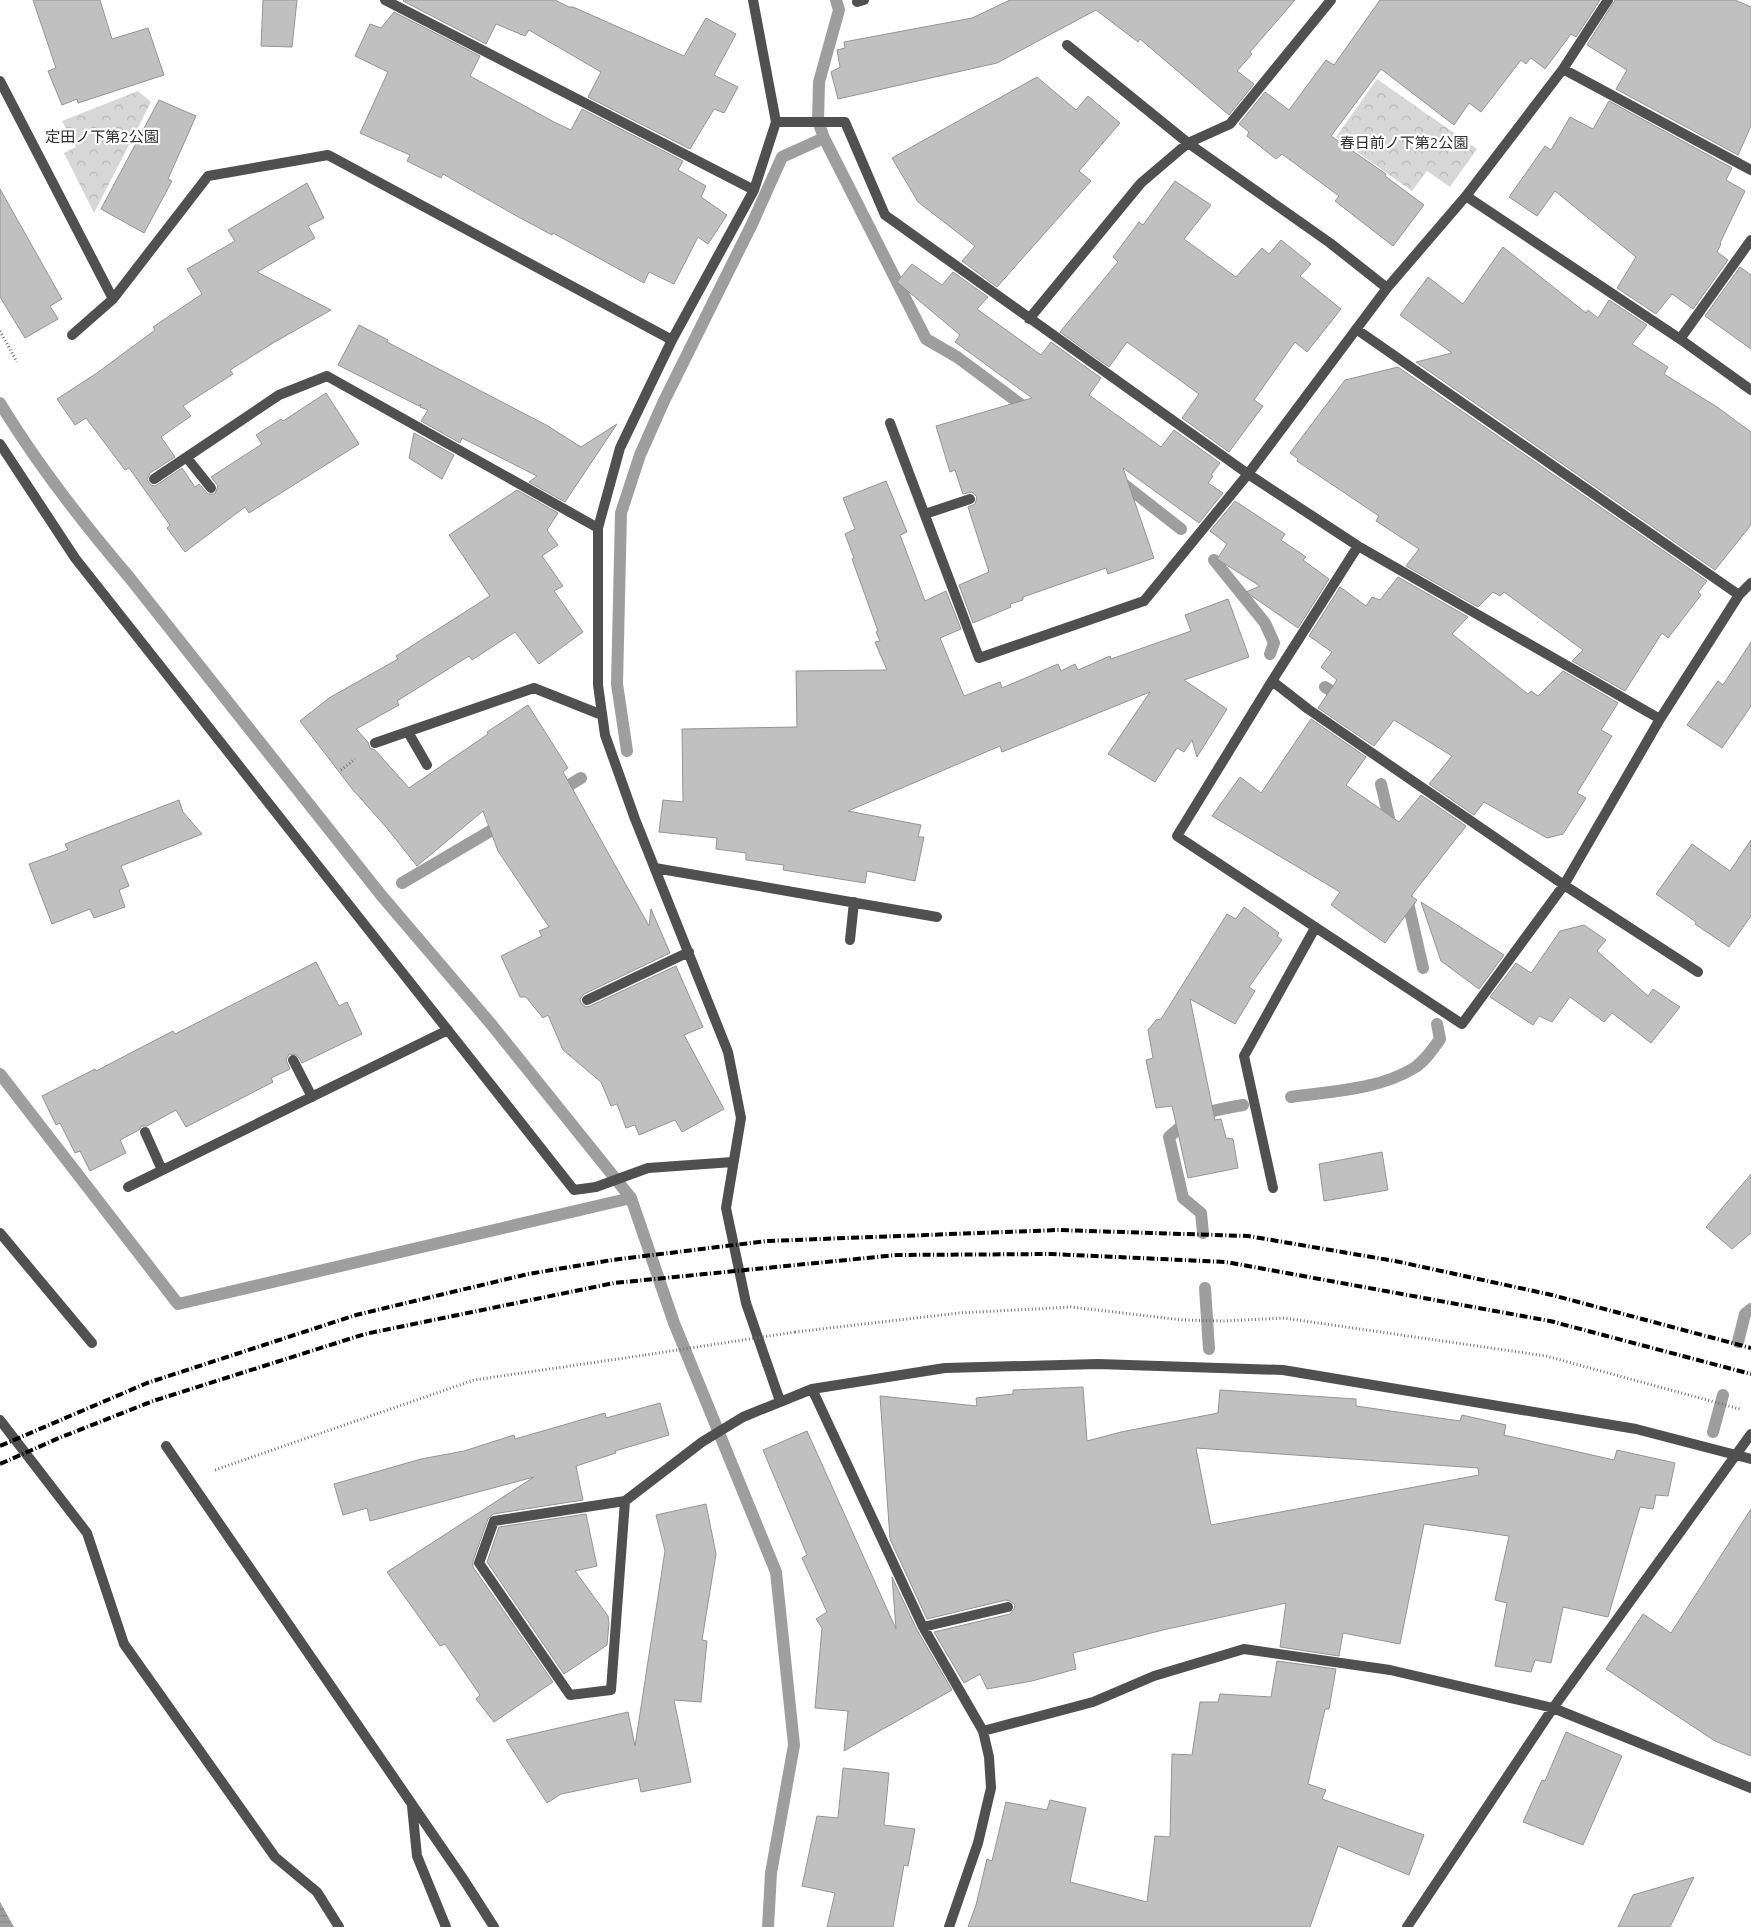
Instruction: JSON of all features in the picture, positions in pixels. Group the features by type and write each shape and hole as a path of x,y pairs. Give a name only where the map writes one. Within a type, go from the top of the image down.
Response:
{"street":[{"path":"385,0 754,190"},
{"path":"753,0 776,122 754,190 672,340 620,448 598,528 598,685 605,735 635,819 728,1052 741,1118 726,1208 746,1303 780,1401"},
{"path":"1029,318 1141,184 1188,143 1230,124 1331,0"},
{"path":"890,423 979,658 1144,601 1248,474 1388,288 1466,196 1562,69 1608,0"},
{"path":"1067,45 1188,143 1330,244 1388,288"},
{"path":"1562,69 1751,170"},
{"path":"0,81 113,299"},
{"path":"776,122 845,122 884,215 1248,474 1358,546 1660,719"},
{"path":"72,335 113,299 208,176 328,156 672,340"},
{"path":"1466,196 1680,339 1751,390"},
{"path":"1680,339 1751,240"},
{"path":"1356,329 1739,595"},
{"path":"154,479 279,396 327,376 598,528"},
{"path":"0,444 75,558 574,1190 596,1187 648,1168 733,1162"},
{"path":"187,458 211,488"},
{"path":"924,514 970,499"},
{"path":"1358,546 1177,836 1462,1024 1564,885 1660,719 1739,595 1751,583"},
{"path":"1272,681 1308,709 1564,885 1698,972"},
{"path":"375,743 534,688 602,715"},
{"path":"408,732 427,765"},
{"path":"655,868 937,917"},
{"path":"850,940 854,902"},
{"path":"1273,1188 1244,1056 1315,928"},
{"path":"587,1000 689,952"},
{"path":"128,1187 448,1030"},
{"path":"293,1060 312,1096"},
{"path":"144,1132 162,1170"},
{"path":"0,1233 92,1343"},
{"path":"625,1501 611,1690 570,1695 479,1563 494,1521 625,1501 702,1442 744,1418 780,1401 812,1389 945,1368 1098,1364 1283,1370 1636,1429 1751,1459"},
{"path":"812,1389 923,1627 983,1731 989,1757 991,1788 978,1843 949,1927"},
{"path":"0,1420 87,1533 124,1644 275,1857 318,1892 339,1927"},
{"path":"1406,1927 1553,1708 1751,1434"},
{"path":"166,1446 462,1877 494,1927"},
{"path":"923,1627 1008,1607"},
{"path":"983,1731 1093,1702 1154,1676 1244,1649 1390,1670 1553,1708 1751,1788"},
{"path":"412,1804 417,1856 446,1927"}],"path":[{"path":"0,331 17,362"},
{"path":"189,1479 474,1380 795,1332 959,1313 1070,1307 1190,1320 1224,1321 1284,1318 1546,1356 1736,1408"}],"green space":[{"name":"春日前ノ下第2公園","path":"1377,79 1477,149 1450,187 1427,171 1412,191 1336,137"},
{"name":"定田ノ下第2公園","path":"138,91 151,102 94,213 64,153 76,147 62,121"}],"shaded area":[{"path":"0,1902 14,1927 0,1927"}],"building":[{"path":"33,0 100,0 112,39 148,28 164,75 78,103 77,99 62,105 48,71 56,68"},
{"path":"263,0 297,0 292,47 261,46"},
{"path":"404,0 555,0 684,56 706,18 736,34 714,75 738,87 724,113 714,109 690,149 588,97 601,72 529,30 525,36 496,24 486,44"},
{"path":"1010,0 1295,0 1250,52 1252,54 1237,71 1254,84 1229,115 1140,39 1138,42 1096,10 997,63 838,99 831,72 840,67 837,50 845,48 844,42 972,18"},
{"path":"1380,0 1600,0 1576,37 1571,34 1545,69 1531,58 1526,64 1521,60 1481,112 1469,103 1454,125 1381,69 1331,136 1386,174 1385,176 1424,205 1393,246 1335,201 1339,196 1282,154 1276,159 1247,136 1249,132 1239,124 1265,92 1289,110 1326,60 1334,65"},
{"path":"1615,0 1735,0 1751,7 1751,126 1738,155 1616,89 1627,70 1587,45"},
{"path":"394,12 480,56 470,76 554,122 571,130 582,109 683,161 678,170 706,186 701,197 727,215 708,244 698,237 674,284 649,272 644,283 553,233 552,235 513,214 443,174 441,178 407,161 410,155 360,133 388,72 355,56 370,24 381,28"},
{"path":"1037,77 1076,110 1088,96 1120,123 1079,171 1091,181 997,287 962,261 975,246 918,202 892,158"},
{"path":"159,100 196,116 168,179 172,181 144,233 101,209"},
{"path":"1609,101 1732,168 1726,180 1745,191 1717,252 1728,260 1693,309 1672,294 1656,314 1617,288 1636,257 1555,191 1537,216 1509,197 1545,146 1551,150 1570,117 1593,129"},
{"path":"1175,181 1211,205 1184,239 1236,277 1262,248 1269,254 1281,240 1311,264 1300,276 1341,309 1307,352 1295,342 1254,400 1263,406 1229,452 1182,418 1199,394 1127,342 1109,367 1060,332 1118,262 1113,257 1139,222 1143,225"},
{"path":"307,183 324,218 308,226 315,238 257,272 331,310 230,370 233,374 183,406 191,416 161,437 175,457 150,473 147,480 151,485 155,486 182,468 195,487 199,484 208,494 215,494 218,486 211,477 262,444 256,435 281,419 283,421 326,393 359,444 249,513 245,507 185,552 167,528 170,525 129,468 125,470 86,418 75,425 57,399 97,373 155,330 153,327 202,294 187,269 235,241 228,230"},
{"path":"0,189 62,299 50,306 58,319 25,338 0,297"},
{"path":"1503,247 1586,313 1588,310 1598,318 1609,300 1647,325 1632,344 1668,367 1664,374 1717,407 1751,432 1751,525 1715,570 1416,362 1452,353 1400,315 1428,277 1463,304"},
{"path":"912,264 942,285 953,272 988,297 977,309 1041,355 1051,342 1101,378 1089,395 1161,447 1174,430 1220,463 1211,475 1213,476 1208,483 1223,493 1199,523 1123,468 1154,558 1108,574 1106,568 1023,597 1023,600 1010,604 1011,607 973,623 959,585 989,572 968,507 975,504 977,497 972,492 963,494 955,470 950,472 936,426 1032,398 955,342 960,335 897,282"},
{"path":"1740,267 1751,275 1751,349 1705,316"},
{"path":"359,325 388,340 387,342 548,426 581,447 617,424 565,502 529,482 537,476 462,438 460,443 421,421 428,410 420,407 421,404 419,406 338,365"},
{"path":"1398,367 1707,581 1698,592 1701,595 1668,638 1662,633 1625,691 1572,661 1583,650 1504,592 1500,596 1493,592 1478,607 1406,566 1419,549 1376,521 1379,516 1297,461 1298,459 1290,453 1345,380"},
{"path":"414,433 454,455 442,479 409,458"},
{"path":"886,481 907,532 900,535 925,601 946,591 961,629 940,638 964,696 1000,682 1002,688 1058,664 1061,671 1075,664 1078,670 1110,656 1111,659 1191,631 1185,615 1228,599 1249,657 1184,680 1227,709 1197,757 1192,740 1184,752 1177,748 1155,782 1108,754 1150,692 1002,752 1000,746 848,811 921,825 918,837 924,837 915,881 867,871 865,883 783,870 784,865 746,860 746,853 716,849 717,838 659,832 663,800 683,802 682,729 797,727 796,671 887,670 875,642 880,641 876,632 878,631 845,534 855,529 843,498"},
{"path":"517,490 558,513 547,530 558,545 542,556 563,586 554,591 583,632 539,664 515,632 472,660 469,656 397,701 399,705 356,729 368,742 370,748 375,750 409,788 528,705 568,768 563,772 649,926 651,909 670,953 584,994 580,999 581,1003 586,1007 590,1006 676,966 703,1027 684,1035 724,1109 682,1132 675,1120 639,1135 635,1125 626,1128 617,1104 611,1106 601,1082 563,1050 548,1015 543,1018 526,997 520,997 501,956 542,936 539,931 549,927 498,851 483,811 417,866 353,790 300,721 329,698 398,659 396,656 490,596 449,535"},
{"path":"1235,501 1285,534 1281,540 1306,557 1303,560 1329,579 1298,628 1246,592 1260,586 1217,559 1227,544 1210,531"},
{"path":"1398,577 1468,617 1452,634 1528,694 1531,691 1538,696 1563,671 1618,703 1601,730 1612,736 1577,793 1586,798 1563,834 1547,838 1484,802 1474,815 1429,784 1452,756 1394,720 1374,746 1318,708 1337,680 1321,667 1332,652 1309,636 1340,587 1366,606 1372,597 1380,600"},
{"path":"1751,642 1751,706 1722,748 1687,725 1718,681 1723,685"},
{"path":"1311,719 1366,757 1346,785 1399,822 1421,795 1466,826 1411,896 1417,900 1385,943 1331,905 1340,892 1212,816 1240,777 1261,793"},
{"path":"179,800 183,812 202,834 121,866 129,886 119,890 125,907 94,918 90,909 52,924 29,864 68,850 65,844"},
{"path":"1751,840 1751,916 1729,947 1656,894 1692,844 1730,871"},
{"path":"1421,902 1504,955 1479,989 1441,961"},
{"path":"1244,907 1279,933 1277,936 1282,940 1249,987 1255,991 1235,1024 1190,999 1215,1120 1221,1119 1226,1138 1233,1139 1238,1168 1188,1178 1172,1106 1156,1108 1146,1060 1153,1058 1148,1030 1156,1020 1161,1019 1227,914 1236,919"},
{"path":"1584,925 1606,940 1597,951 1648,996 1653,989 1680,1007 1651,1043 1612,1013 1604,1022 1570,997 1552,1022 1539,1016 1533,1025 1490,997 1516,963 1531,973 1560,931"},
{"path":"316,962 339,1006 347,1002 362,1034 302,1063 297,1055 289,1054 286,1060 290,1069 271,1078 273,1082 186,1127 176,1110 147,1126 142,1126 139,1130 120,1140 126,1153 90,1171 80,1151 75,1153 60,1123 56,1125 42,1096 95,1069 96,1071 173,1031 175,1034"},
{"path":"1382,1152 1388,1190 1324,1201 1319,1164"},
{"path":"1751,1174 1751,1233 1732,1249 1706,1227"},
{"path":"1083,1387 1087,1441 1121,1432 1218,1413 1220,1390 1356,1399 1356,1406 1460,1421 1462,1415 1506,1425 1504,1435 1614,1460 1617,1450 1675,1463 1668,1496 1656,1495 1653,1509 1640,1507 1608,1617 1563,1607 1551,1663 1535,1660 1531,1672 1495,1666 1507,1603 1495,1600 1509,1536 1424,1524 1400,1644 1343,1633 1339,1656 1280,1647 1286,1603 1163,1630 1073,1653 1076,1669 1032,1681 987,1689 980,1674 964,1683 934,1632 1010,1614 1015,1605 1006,1600 927,1619 890,1539 880,1396 977,1406 976,1398 1013,1394 1013,1390","holes":["1196,1448 1478,1468 1479,1475 1211,1525"]},
{"path":"660,1403 669,1435 615,1451 616,1453 576,1466 583,1500 493,1514 488,1519 473,1561 473,1567 553,1682 494,1722 476,1699 480,1695 445,1644 440,1646 387,1572 534,1477 370,1521 367,1508 343,1515 334,1484 421,1459 464,1451 514,1435 515,1439 605,1413 606,1418"},
{"path":"807,1431 896,1629 892,1577 917,1630 952,1690 844,1751 848,1711 815,1708 822,1628 816,1619 827,1612 802,1558 807,1555 763,1450"},
{"path":"706,1504 716,1554 702,1640 707,1641 701,1702 674,1700 691,1782 641,1792 638,1778 561,1794 547,1803 506,1740 628,1712 635,1746 665,1551 656,1515"},
{"path":"1751,1509 1751,1756 1715,1741 1606,1669 1643,1614 1671,1633"},
{"path":"586,1514 597,1566 575,1571 608,1616 607,1645 564,1674 487,1562 499,1527"},
{"path":"1277,1661 1336,1669 1329,1709 1325,1709 1308,1784 1326,1790 1322,1799 1424,1835 1409,1875 1338,1846 1310,1927 968,1927 976,1905 987,1859 992,1861 1006,1802 1047,1810 1050,1800 1086,1808 1070,1882 1147,1902 1155,1836 1170,1837 1172,1754 1192,1755 1200,1702 1218,1702 1220,1694 1271,1697"},
{"path":"1566,1732 1622,1756 1583,1845 1523,1822 1542,1780 1545,1781"},
{"path":"843,1768 889,1773 884,1825 915,1829 908,1866 904,1865 893,1927 827,1927 835,1893 802,1886 817,1816 838,1818"},
{"path":"1694,1877 1670,1927 1618,1927 1633,1895"}],"waterway":[{"path":"627,751 617,684 621,513 640,455 664,401 752,224 782,157 824,138 818,121 819,82 839,10 836,0"},
{"path":"824,138 926,339 957,357 1031,412"},
{"path":"0,403 45,471 95,536 381,895 491,1024 631,1198 674,1323 776,1572 794,1745 771,1873 768,1927"},
{"path":"1117,479 1181,529"},
{"path":"1214,560 1265,623 1274,643 1270,654"},
{"path":"1325,687 1344,699"},
{"path":"556,793 581,778"},
{"path":"1381,784 1392,831"},
{"path":"402,883 504,823"},
{"path":"1406,894 1423,968"},
{"path":"1291,1097 1370,1085 1400,1075 1418,1065 1435,1047 1440,1039 1437,1024"},
{"path":"0,1074 178,1304 631,1198"},
{"path":"1203,1233 1201,1213 1183,1198 1169,1137 1195,1117 1243,1105"},
{"path":"1205,1288 1209,1349"},
{"path":"1738,1342 1745,1314 1751,1309"},
{"path":"1713,1432 1723,1395"}],"railway":[{"path":"0,1446 147,1383 356,1315 528,1274 612,1260 767,1241 1058,1230 1248,1236 1395,1261 1552,1295 1751,1348"},
{"path":"0,1464 59,1438 153,1401 365,1334 614,1283 897,1255 1051,1254 1226,1262 1550,1321 1751,1374"}]}
